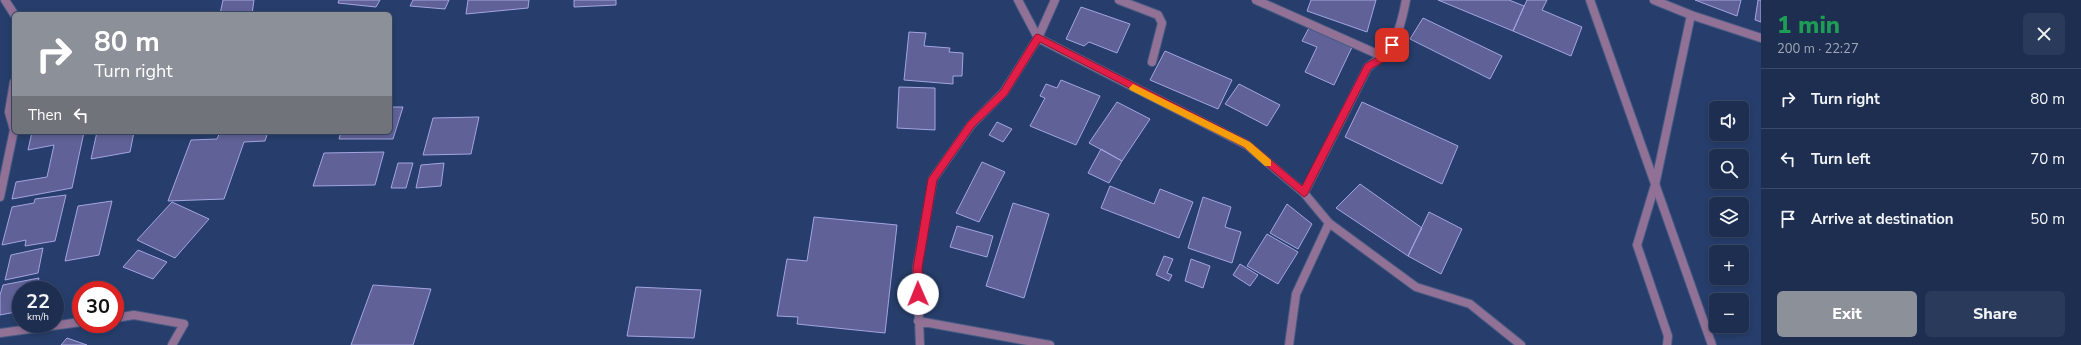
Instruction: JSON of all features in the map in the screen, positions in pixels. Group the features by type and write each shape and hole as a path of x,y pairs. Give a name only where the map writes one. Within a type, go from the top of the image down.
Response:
{"street":[{"path":"5,0 13,12"},
{"path":"1018,0 1038,38 1247,145 1304,193 1329,223 1416,287 1470,304 1521,345"},
{"path":"920,345 918,321 918,268 933,179 971,125 1004,92 1038,38 1055,0"},
{"path":"1119,0 1158,15 1162,23 1152,62"},
{"path":"1256,0 1384,57"},
{"path":"1304,193 1368,66 1384,57 1400,32 1406,0"},
{"path":"1590,0 1712,345"},
{"path":"1654,0 1692,15 1761,38"},
{"path":"1667,345 1668,336 1637,245 1655,185 1692,15"},
{"path":"12,94 9,112 12,123"},
{"path":"0,197 13,134"},
{"path":"1289,345 1296,294 1329,223"},
{"path":"124,317 134,315 184,324 172,345"},
{"path":"918,321 1050,345"},
{"path":"0,333 72,323"}],"building":[{"path":"223,0 254,0 252,12 220,12"},
{"path":"339,0 380,0 376,7 338,3"},
{"path":"413,0 449,0 445,9 410,6"},
{"path":"468,0 529,0 528,8 466,14"},
{"path":"574,0 616,0 616,5 574,7"},
{"path":"1311,0 1376,0 1367,32 1307,11"},
{"path":"1438,0 1509,0 1524,6 1513,31"},
{"path":"1527,0 1547,0 1542,10 1582,27 1571,56 1513,31"},
{"path":"1695,0 1741,0 1737,16"},
{"path":"1758,0 1761,0 1761,22 1755,20"},
{"path":"1081,7 1130,24 1117,53 1089,42 1084,46 1066,39"},
{"path":"1423,18 1502,56 1490,79 1410,39"},
{"path":"1310,26 1353,45 1334,85 1305,72 1317,47 1302,41"},
{"path":"909,32 926,33 924,46 950,48 949,52 963,53 962,76 953,76 953,84 904,80"},
{"path":"1165,51 1232,80 1218,109 1150,80"},
{"path":"1061,80 1100,96 1076,145 1030,126 1045,98 1040,96 1046,84 1057,88"},
{"path":"1239,84 1280,105 1267,126 1225,104"},
{"path":"899,87 935,88 935,130 897,128"},
{"path":"1117,102 1150,119 1122,161 1089,143"},
{"path":"1362,102 1458,146 1442,184 1345,137"},
{"path":"392,107 403,107 393,139 339,139 340,134 392,134"},
{"path":"479,117 471,154 423,155 433,118"},
{"path":"997,122 1012,129 1003,142 989,135"},
{"path":"32,134 84,134 72,188 12,199 16,182 47,177 54,145 28,150"},
{"path":"97,134 134,134 130,152 91,159"},
{"path":"219,134 267,134 265,141 244,142 224,199 168,201 191,140 217,139"},
{"path":"1101,149 1122,161 1109,183 1088,173"},
{"path":"384,152 375,185 313,186 324,153"},
{"path":"982,162 1005,172 979,222 956,213"},
{"path":"398,163 413,163 406,188 391,188"},
{"path":"444,163 441,186 416,188 421,165"},
{"path":"1360,184 1422,228 1408,256 1336,208"},
{"path":"1110,186 1154,204 1160,189 1193,202 1179,238 1101,208"},
{"path":"66,195 55,241 25,246 26,240 2,245 12,207 34,203 35,199"},
{"path":"1203,197 1231,207 1225,227 1241,232 1232,263 1188,248"},
{"path":"112,201 99,255 65,261 78,206"},
{"path":"172,202 209,219 175,258 137,240"},
{"path":"1013,203 1049,214 1024,298 986,286"},
{"path":"1287,204 1312,224 1298,249 1270,233"},
{"path":"1429,212 1462,229 1441,274 1408,256"},
{"path":"814,217 897,225 885,333 797,324 798,317 777,316 787,259 807,261"},
{"path":"957,226 993,236 987,257 950,247"},
{"path":"1267,234 1298,252 1278,284 1247,266"},
{"path":"43,248 38,273 5,280 11,255"},
{"path":"138,250 167,262 153,279 123,267"},
{"path":"1164,256 1173,259 1167,273 1172,275 1169,281 1156,275"},
{"path":"1191,259 1210,266 1203,288 1185,281"},
{"path":"1240,264 1258,275 1250,286 1233,275"},
{"path":"39,278 38,281 24,281"},
{"path":"12,283 12,313 0,315 0,295 3,285"},
{"path":"373,285 431,289 413,345 351,345"},
{"path":"636,287 701,290 694,338 627,336"},
{"path":"67,338 87,345 61,345"}],"slow traffic":[{"path":"1133,88 1247,145 1268,163"}],"route":[{"path":"918,294 918,268 933,179 971,125 1004,92 1038,38 1247,145 1304,193 1368,66 1384,57 1392,45"}]}
